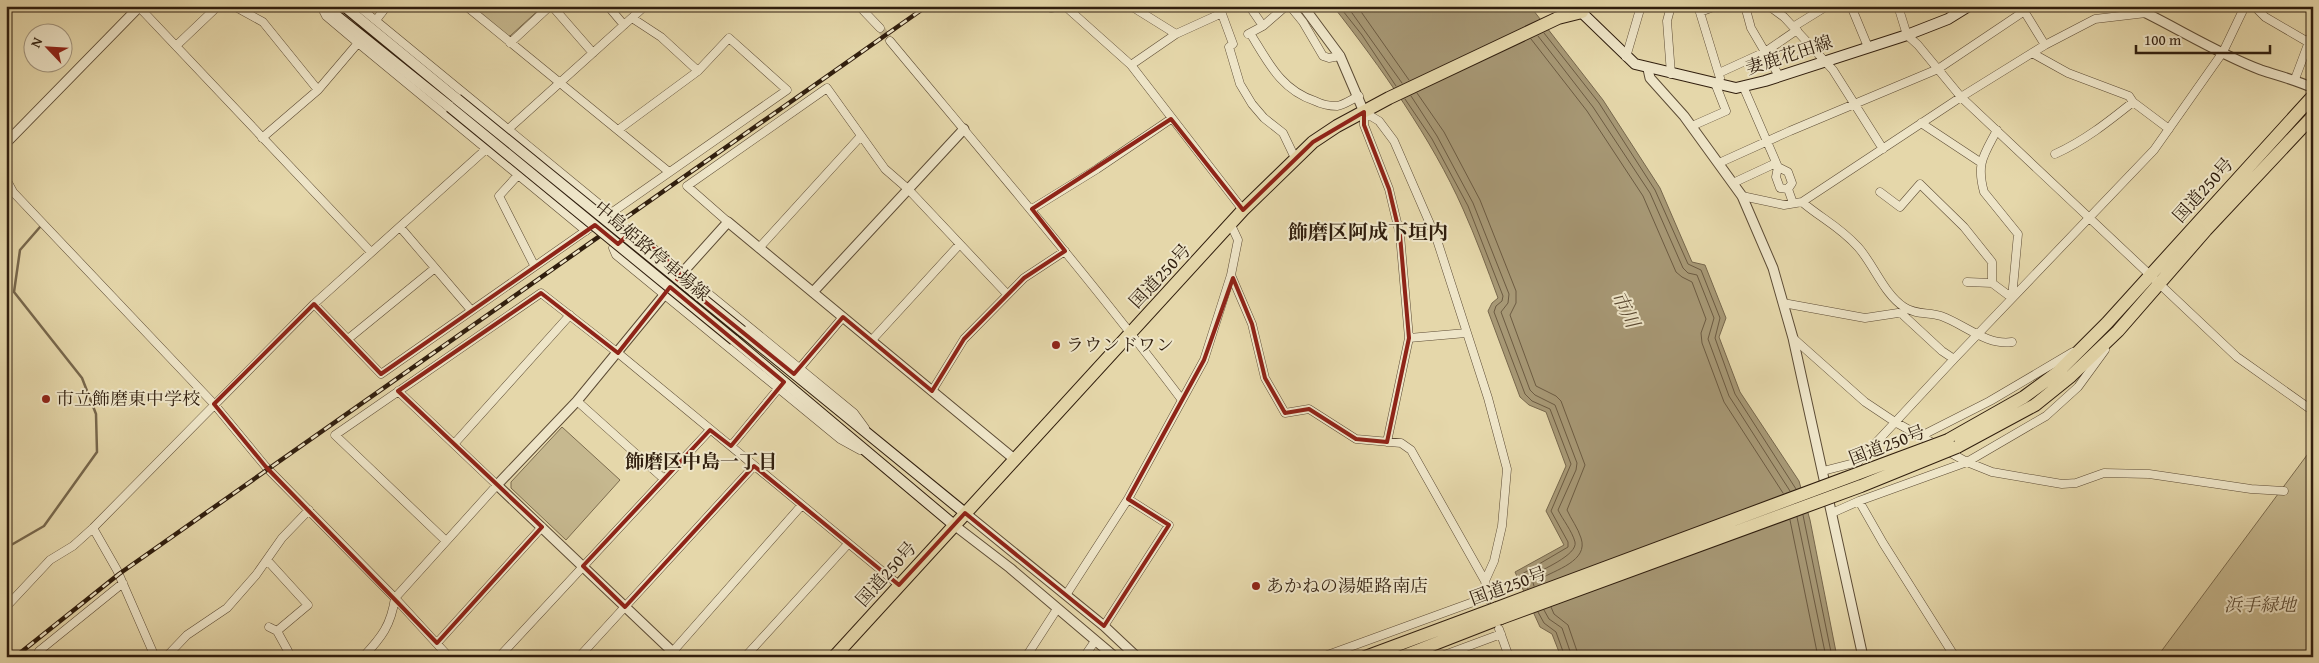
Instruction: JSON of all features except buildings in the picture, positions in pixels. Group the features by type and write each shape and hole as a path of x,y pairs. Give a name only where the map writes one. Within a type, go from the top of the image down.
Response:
{"highway":[{"name":"国道250号","path":"834,657 1014,458 1231,225 1242,210 1295,158 1329,131 1389,98 1579,9"},
{"name":"国道250号","path":"1365,657 1496,614 1952,443 2035,405 2071,376 2118,331 2154,280 2313,96"},
{"name":"国道250号","path":"1952,443 2024,397 2058,372 2154,280 2313,116"},
{"name":"国道250号","path":"1401,657 1496,614"}],"main road":[{"name":"中島姫路停車場線","path":"322,6 454,103 742,331 965,513"},
{"name":"中島姫路停車場線","path":"344,6 454,103 954,525"},
{"name":"妻鹿花田線","path":"1579,9 1635,64 1648,69 1736,88 1907,35 1948,19 1969,6"}],"street":[{"path":"6,143 139,6 371,252"},
{"path":"177,46 218,6"},
{"path":"234,6 264,22 318,90"},
{"path":"322,6 326,16 586,231"},
{"path":"358,6 610,213"},
{"path":"376,20 387,6"},
{"path":"466,6 669,172"},
{"path":"510,43 551,6 593,53"},
{"path":"608,6 624,25"},
{"path":"6,606 50,560 73,546 93,528 314,304 645,6"},
{"path":"859,6 880,28"},
{"path":"1049,6 1052,8 1064,6 1131,65 1242,210"},
{"path":"1131,6 1176,34"},
{"path":"1286,6 1263,26 1249,33 1288,88 1300,96 1321,104 1338,106 1359,96"},
{"path":"1290,6 1303,22 1323,56 1329,58 1340,56"},
{"path":"1303,6 1340,56 1359,96 1364,112 1364,125 1389,189 1400,236 1409,338 1387,442"},
{"path":"1626,57 1641,6"},
{"path":"1671,6 1667,21 1671,74"},
{"path":"1692,126 1726,111 1718,84 1719,73 1699,9 1716,6"},
{"path":"1744,6 1751,28 1779,76"},
{"path":"1769,6 1784,17 1833,70 1883,149"},
{"path":"1719,73 1765,52 1827,6"},
{"path":"1851,6 1868,47"},
{"path":"1898,6 1907,35 1961,97 2237,357 2313,411"},
{"path":"1719,163 1938,69 2022,9 2032,6"},
{"path":"1823,471 1858,462 1954,358 2154,150 2223,52 2245,6"},
{"path":"2254,6 2265,17 2311,45"},
{"path":"1250,7 1263,26"},
{"path":"2022,9 2045,45"},
{"path":"1742,196 1784,205 1798,202 2045,45 2095,19 2143,9 2261,70 2295,79 2313,88"},
{"path":"1131,65 1176,34 1220,10 1233,44 1229,47 1240,84 1252,104 1264,118 1283,134 1295,158"},
{"path":"632,18 661,37 698,71"},
{"path":"2295,79 2311,45 2313,31"},
{"path":"314,304 381,374 534,265 586,231 787,90 729,38 698,71 618,130"},
{"path":"890,41 1032,209 1182,400"},
{"path":"262,138 318,90 358,43"},
{"path":"2032,53 2068,73 2129,96 2133,102 2169,129"},
{"path":"1648,69 1650,78 1692,126 1742,196 1773,268 1793,338 1863,657"},
{"path":"1743,86 1777,165 1776,177 1780,188 1788,189 1798,202 1841,229 1904,307 1925,315 1939,315 1997,342 2012,342"},
{"path":"1008,294 908,189 885,169 860,137 827,88 687,186 759,248 1014,458"},
{"path":"2055,154 2074,145 2100,128 2133,102"},
{"path":"1364,112 1379,121 1394,141 1437,240 1488,398 1507,469 1502,526 1494,561 1485,580"},
{"path":"1032,209 1171,119"},
{"path":"1921,123 1980,162"},
{"path":"813,292 964,129"},
{"path":"1997,130 1980,162 1984,192 2018,234 2012,298"},
{"path":"759,248 860,137"},
{"path":"1733,183 1777,165"},
{"path":"1777,165 1788,172 1792,183 1788,189"},
{"path":"518,175 499,196 534,265"},
{"path":"6,179 13,192 214,404 266,467 395,598 449,657"},
{"path":"1880,192 1900,207 1920,184 1964,227 1992,262 1992,283"},
{"path":"363,657 382,637 392,616 395,598 497,485 577,401 683,272 728,222"},
{"path":"1066,595 1128,500 1204,360 1231,275 1238,240 1231,225"},
{"path":"400,227 471,310"},
{"path":"870,456 840,439 778,389 616,254 613,248 630,233 637,235 854,413 875,440"},
{"path":"871,340 960,245"},
{"path":"932,391 964,339 1024,278 1065,251"},
{"path":"348,339 436,268"},
{"path":"1231,275 1252,324 1265,378 1285,413 1309,409 1356,439 1401,443 1411,450 1485,580 1509,657"},
{"path":"1967,282 1992,283 2012,298"},
{"path":"446,541 335,435 540,293 618,353 899,585"},
{"path":"1783,303 1858,318 1902,314 1942,351 1954,358"},
{"path":"454,444 570,315"},
{"path":"799,369 843,317"},
{"path":"1832,513 1859,501 1967,462 2046,416 2078,387 2118,331"},
{"path":"1409,338 1466,333"},
{"path":"1793,338 1866,402 1895,422 1967,462 1992,472 2062,484 2076,483 2104,473 2149,474 2251,489 2284,491"},
{"path":"1922,436 1990,402 2087,343"},
{"path":"731,446 778,389"},
{"path":"398,391 583,566 673,655 802,506"},
{"path":"577,401 664,479"},
{"path":"499,657 710,430"},
{"path":"579,657 754,466"},
{"path":"1104,626 1169,525 1128,500"},
{"path":"1859,501 1882,543 1956,657"},
{"path":"166,657 187,635 227,608 267,560 282,538 309,510"},
{"path":"965,513 1104,626 1137,657"},
{"path":"954,525 1010,568 1057,610 1115,657"},
{"path":"437,643 542,527"},
{"path":"93,528 123,583 155,657"},
{"path":"745,657 848,544"},
{"path":"267,560 308,605 273,629 288,651"},
{"path":"41,657 39,650 123,583"},
{"path":"1026,657 1057,610"},
{"path":"1322,657 1496,614"},
{"path":"1438,657 1496,614"},
{"path":"1084,657 1095,641"}],"highlighted area":[{"path":"1364,112 1364,125 1389,189 1400,235 1409,338 1387,442 1356,439 1309,409 1285,413 1265,378 1252,324 1233,278 1204,360 1128,499 1169,525 1104,626 965,513 899,585 754,466 625,607 583,566 710,430 731,446 784,382 670,287 618,353 541,293 398,391 542,527 437,643 266,467 214,404 314,304 381,374 595,225 618,244 630,233 637,235 683,272 677,279 794,374 843,317 932,391 964,339 1024,278 1065,251 1032,209 1171,119 1243,210 1313,142"}],"green space":[{"path":"470,6 543,6 510,36 505,36"},
{"path":"562,427 620,480 566,540 511,488 511,482"},
{"name":"浜手緑地","path":"2313,447 2313,657 2157,657"}],"water":[{"name":"市川","path":"1333,6 1530,6 1603,100 1660,188 1692,262 1705,265 1726,318 1719,337 1740,392 1799,481 1810,520 1837,657 1561,657 1552,634 1540,627 1515,572 1564,545 1546,511 1566,466 1546,412 1529,405 1520,397 1488,311 1492,303 1498,298 1463,209 1450,183 1421,130 1404,104 1369,53"}],"waterway":[{"path":"6,548 44,526 97,452 96,414 82,378 14,292 20,250 40,227"}],"tunnel":[{"path":"880,28 890,41"}],"railway":[{"path":"15,657 119,574 927,6"}],"place":[{"name":"ラウンドワン","path":"1056,345"},
{"name":"市立飾磨東中学校","path":"46,399"},
{"name":"あかねの湯姫路南店","path":"1256,586"}],"district":[{"name":"飾磨区阿成下垣内","path":"1368,232"},
{"name":"飾磨区中島一丁目","path":"701,461"}]}
